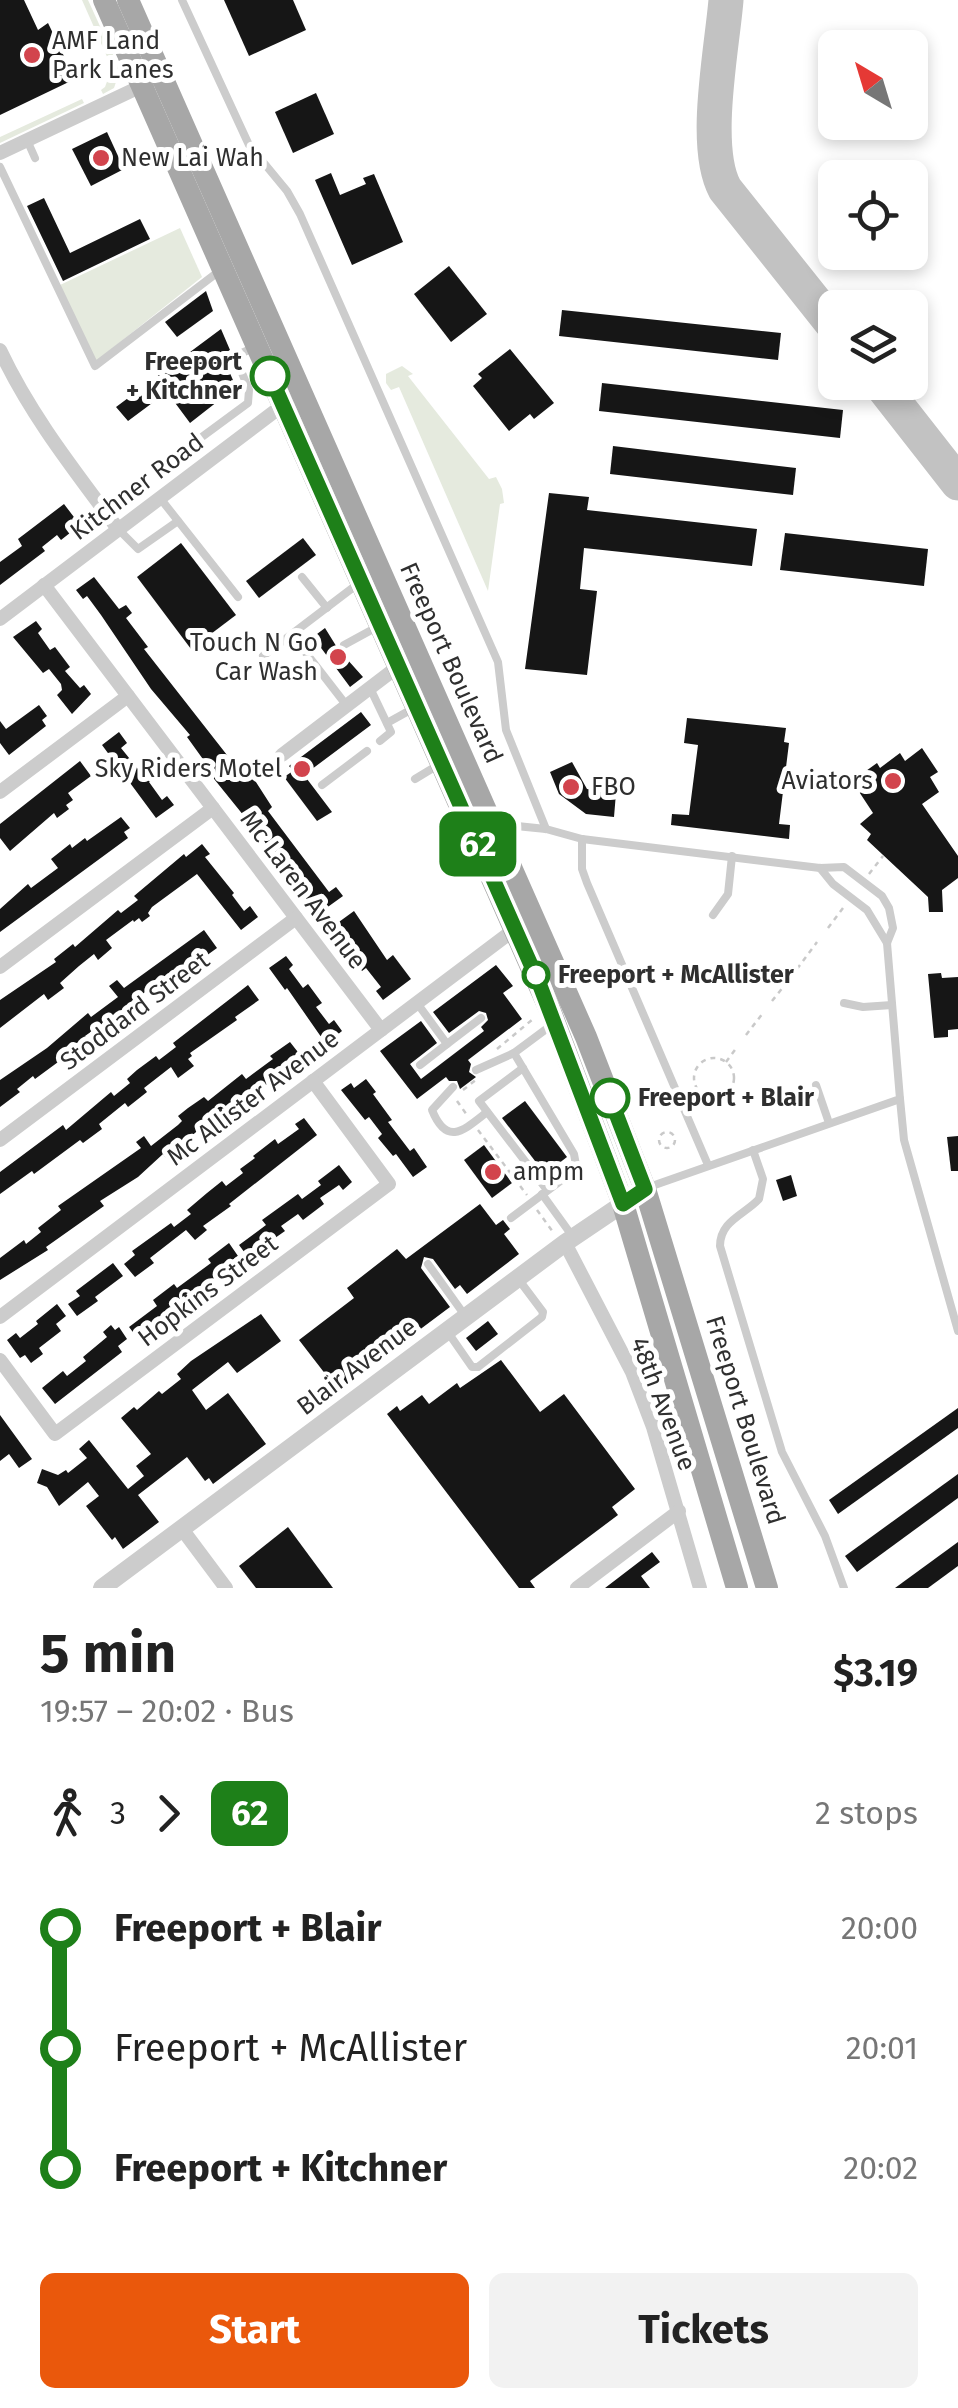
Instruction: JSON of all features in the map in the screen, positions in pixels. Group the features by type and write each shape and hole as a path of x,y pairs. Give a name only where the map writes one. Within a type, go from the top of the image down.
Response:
{"main road":[{"name":"Freeport Boulevard","path":"104,0 152,81 524,922 586,1037 645,1189 767,1588"},
{"name":"Freeport Boulevard","path":"128,0 152,81 222,268 257,346 292,398"},
{"name":"Freeport Boulevard","path":"371,577 380,625 408,659 417,706 442,763 483,830"},
{"name":"Freeport Boulevard","path":"524,922 555,1023 623,1204 738,1588"}],"street":[{"path":"0,153 26,140 56,134 152,81"},
{"path":"0,350 48,435 118,529"},
{"name":"Kitchner Road","path":"0,618 292,398"},
{"name":"Mc Laren Avenue","path":"44,585 381,1030"},
{"path":"282,756 408,659"},
{"path":"0,792 128,696"},
{"path":"0,967 213,808"},
{"name":"Stoddard Street","path":"0,1140 296,918"},
{"name":"Mc Allister Avenue","path":"0,1317 524,922"},
{"name":"Hopkins Street","path":"0,1360 55,1434 389,1184 313,1082"},
{"name":"Blair Avenue","path":"102,1588 569,1240 645,1189"},
{"name":"48th Avenue","path":"569,1240 632,1372 653,1426 700,1588"},
{"path":"577,1588 678,1511"},
{"path":"182,1528 207,1575 226,1588"}],"lane":[{"path":"182,0 244,136 300,214 498,662 506,730 546,828"},
{"path":"26,140 35,158"},
{"path":"0,167 95,366 222,268"},
{"path":"191,445 248,403 249,390 235,356 257,346"},
{"path":"220,424 234,442"},
{"path":"160,498 238,597"},
{"path":"118,529 138,549 178,522"},
{"path":"302,577 326,608"},
{"path":"263,656 371,577"},
{"path":"344,645 380,625"},
{"path":"306,653 347,706"},
{"path":"370,688 392,732 380,741"},
{"path":"387,723 417,706"},
{"path":"322,785 367,751"},
{"path":"415,779 442,763"},
{"path":"448,857 483,830 546,828 582,838 820,868 844,867 882,896 890,908 892,928 886,943"},
{"path":"582,838 582,869 587,884 708,1165"},
{"path":"713,915 728,894 732,856"},
{"path":"820,868 867,910 886,943 904,1140 958,1332"},
{"path":"416,1003 447,1044"},
{"path":"844,1003 863,1007 892,1005"},
{"path":"420,1065 481,1018"},
{"path":"476,1070 514,1053 555,1023"},
{"path":"511,1218 576,1165 574,1154 561,1141 556,1124 514,1053"},
{"path":"523,1068 479,1101 532,1163 569,1240"},
{"path":"816,1085 830,1123"},
{"path":"453,1087 432,1110 449,1132 462,1132 487,1112"},
{"path":"645,1189 900,1099"},
{"path":"535,1114 546,1106"},
{"path":"548,1131 556,1124"},
{"path":"753,1150 763,1179 759,1200 726,1224 720,1246 782,1452 825,1536 844,1588"},
{"path":"428,1264 466,1317"},
{"path":"447,1331 472,1367 478,1367 542,1317 543,1312 518,1278"}],"path":[{"path":"868,875 883,856"},
{"path":"828,928 847,903"},
{"path":"797,969 817,942"},
{"path":"772,1002 788,981"},
{"path":"746,1035 763,1014"},
{"path":"726,1062 737,1047"},
{"path":"711,1058 726,1062 734,1076 731,1089 721,1097 702,1094 694,1077 699,1064 711,1058"},
{"path":"654,1157 662,1146"}],"shaded area":[{"path":"82,0 88,0 120,70 114,88 103,94 101,90 112,68"},
{"path":"82,99 84,103 0,143 0,137"},
{"path":"180,228 202,277 95,362 60,285"},
{"path":"402,366 413,374 408,376 489,479 496,477 502,489 504,503 500,504 488,591 399,387 391,390 386,383 386,374"}],"building":[{"name":"AMF Land Park Lanes","path":"0,0 24,0 38,30 48,23 75,79 0,115"},
{"path":"224,0 293,0 306,30 249,56"},
{"path":"316,93 334,134 293,153 275,112"},
{"path":"107,132 124,169 91,186 72,149"},
{"path":"331,173 340,195 366,184 363,178 374,174 403,242 352,265 315,180"},
{"path":"44,198 70,253 140,219 150,239 63,281 27,206"},
{"path":"449,266 487,314 451,342 414,294"},
{"path":"206,291 213,311 177,337 165,322"},
{"path":"562,310 781,333 778,360 559,336"},
{"path":"221,329 230,350 222,355 236,387 190,423 167,392 128,421 116,407"},
{"path":"510,349 554,403 534,419 530,414 509,431 473,386 482,378 478,374"},
{"path":"602,383 843,410 840,438 599,411"},
{"path":"613,446 796,468 793,495 610,474"},
{"path":"549,493 589,497 587,510 757,529 752,566 584,548 580,589 597,591 587,675 525,669"},
{"path":"64,504 80,525 61,540 57,535 42,547 45,551 0,585 0,562 22,546 18,539"},
{"path":"785,533 928,549 924,586 780,570"},
{"path":"303,538 316,555 259,598 246,581"},
{"path":"181,543 236,615 191,649 137,577"},
{"path":"94,577 119,609 126,605 132,613 126,618 148,647 144,649 244,782 252,776 272,807 268,811 329,892 336,887 343,896 318,914 247,814 244,816 202,764 205,762 187,737 190,735 151,689 87,596 83,599 76,590"},
{"path":"36,621 42,629 38,633 50,650 55,647 70,667 65,671 91,694 72,714 57,695 61,684 49,669 43,673 13,637"},
{"name":"Touch N Go Car Wash","path":"325,628 363,677 350,687 313,637"},
{"path":"39,705 47,716 42,720 46,726 9,755 0,743 0,721 6,729"},
{"name":"Sky Riders Motel","path":"361,712 371,725 304,775 332,812 317,821 284,777 293,771 289,766"},
{"path":"687,718 786,728 784,742 789,743 779,824 790,825 789,839 671,825 672,814 689,815 698,745 684,743"},
{"path":"119,732 127,743 121,748 138,769 142,765 162,800 167,796 174,805 156,818 102,745"},
{"path":"922,748 938,772 930,777 939,792 922,804 958,856 958,878 942,890 943,912 929,912 928,897 867,840 871,834 860,824 873,813 852,781 877,763 880,768 900,753 905,761"},
{"path":"80,761 91,776 68,793 73,800 66,805 69,809 57,818 54,813 10,851 0,838 0,824"},
{"name":"FBO","path":"572,762 587,789 616,793 614,817 586,814 559,794 550,772"},
{"path":"121,817 130,828 124,832 128,838 0,932 0,909 28,884 31,888 58,868 51,859 70,844 72,848 85,838 87,841"},
{"path":"202,844 210,854 205,857 244,911 250,906 258,917 241,930 197,874 152,907 150,916 142,922 139,918 133,920 106,940 112,948 98,960 94,954 79,966 60,983 64,988 48,1000 44,994 0,1028 0,1000 56,962 54,959 73,944 75,947 118,910 121,913 138,900 134,896"},
{"path":"354,911 387,960 393,955 411,979 383,1000 376,991 381,987 366,968 362,971 332,927"},
{"path":"204,930 217,948 199,961 196,957 152,993 149,989 132,1002 135,1006 105,1028 102,1024 85,1036 88,1040 35,1079 33,1076 0,1107 0,1080 47,1048 88,1013 91,1017 118,997 109,986 117,980 124,988"},
{"path":"286,956 293,965 289,969 303,988 308,984 322,1003 316,1007 329,1024 334,1020 342,1031 326,1044 269,968"},
{"path":"496,965 513,986 503,993 522,1019 468,1060 469,1072 476,1077 460,1089 457,1081 446,1077 417,1099 380,1051 421,1021 437,1043 410,1064 421,1079 484,1031 481,1027 488,1020 486,1013 479,1011 449,1033 433,1012"},
{"path":"941,973 942,978 958,977 958,1029 948,1030 948,1037 934,1038 928,974"},
{"path":"248,985 259,1000 190,1053 188,1059 194,1066 178,1078 171,1067 144,1088 147,1092 128,1107 125,1103 99,1124 102,1129 0,1194 0,1172 63,1125 66,1130 111,1092 114,1096 130,1083 127,1079 137,1070 176,1047 173,1043"},
{"path":"290,1042 301,1056 289,1068 259,1090 256,1085 214,1124 210,1120 166,1158 163,1154 138,1177 100,1201 104,1206 46,1247 48,1250 0,1280 0,1258 41,1232 38,1228 61,1210 58,1206 141,1148 136,1142 144,1136 151,1146 182,1121 178,1116 188,1108 204,1097 208,1101 242,1074 246,1079"},
{"path":"366,1079 392,1120 388,1122 427,1167 413,1177 378,1138 382,1134 369,1117 365,1120 341,1090 351,1083 354,1088"},
{"path":"525,1101 567,1157 545,1174 502,1118"},
{"path":"304,1118 317,1135 203,1226 207,1230 195,1240 186,1230 150,1258 154,1263 135,1277 124,1264 135,1255 132,1251 171,1223 174,1227 191,1214 187,1210 222,1181 226,1186 243,1173 240,1169 275,1139 278,1144 299,1129 295,1124"},
{"path":"958,1136 958,1171 951,1171 947,1137"},
{"path":"484,1145 512,1183 492,1198 464,1160"},
{"path":"339,1165 352,1182 343,1190 339,1185 320,1198 324,1204 303,1220 298,1214 281,1226 285,1231 248,1257 239,1245 266,1225 262,1220 298,1194 302,1199"},
{"path":"791,1175 797,1196 783,1201 776,1180"},
{"path":"480,1204 496,1225 503,1220 510,1229 504,1234 519,1254 467,1294 460,1285 455,1289 433,1259 424,1257 421,1268 450,1307 347,1384 342,1377 333,1384 299,1340 354,1298 347,1288 397,1249 406,1259"},
{"path":"229,1243 238,1256 227,1264 230,1269 193,1297 189,1292 172,1305 175,1310 139,1340 129,1327 157,1306 153,1300 211,1263 208,1259"},
{"path":"113,1263 123,1276 77,1316 68,1304 80,1296 76,1291"},
{"path":"57,1304 66,1316 56,1324 61,1331 39,1348 43,1354 31,1363 25,1355 20,1358 7,1340 16,1333 20,1338"},
{"path":"261,1314 281,1341 237,1373 228,1362 192,1390 206,1410 228,1393 266,1444 213,1484 209,1478 205,1481 187,1457 138,1495 159,1522 123,1549 86,1506 99,1496 88,1482 59,1506 47,1487 37,1483 42,1469 58,1475 66,1470 68,1473 87,1458 79,1449 89,1440 128,1489 144,1476 136,1466 151,1454 121,1418 159,1391 162,1394 181,1379 177,1374 191,1361"},
{"path":"488,1321 498,1334 476,1351 466,1338"},
{"path":"111,1325 115,1330 119,1327 127,1339 118,1346 122,1352 55,1404 42,1388 63,1371 67,1376 86,1361 83,1357 107,1337 103,1332"},
{"path":"501,1360 540,1412 564,1394 635,1489 612,1507 618,1515 530,1581 535,1588 519,1588 387,1414 397,1406 400,1411 422,1395 429,1404 457,1383 460,1388"},
{"path":"958,1408 958,1428 838,1514 829,1500"},
{"path":"0,1415 32,1459 19,1468 9,1454 0,1461"},
{"path":"958,1474 958,1498 857,1572 845,1556"},
{"path":"288,1527 333,1588 256,1588 239,1566"},
{"path":"958,1542 958,1566 928,1588 895,1588"},
{"path":"652,1552 660,1562 641,1576 650,1588 605,1588"}],"taxiway":[{"path":"726,0 714,124 718,171 725,189 818,306"},
{"path":"893,400 958,483"}],"bus line":[{"name":"62","path":"270,376 539,983 623,1204 645,1189 610,1098"}],"place":[{"name":"AMF Land Park Lanes","path":"32,55"},
{"name":"New Lai Wah","path":"101,158"},
{"name":"Freeport + Kitchner","path":"270,376"},
{"name":"Touch N Go Car Wash","path":"338,657"},
{"name":"Sky Riders Motel","path":"302,769"},
{"name":"Aviators","path":"893,781"},
{"name":"FBO","path":"571,787"},
{"name":"Freeport + McAllister","path":"536,975"},
{"name":"Freeport + Blair","path":"610,1098"},
{"name":"ampm","path":"493,1172"}]}
